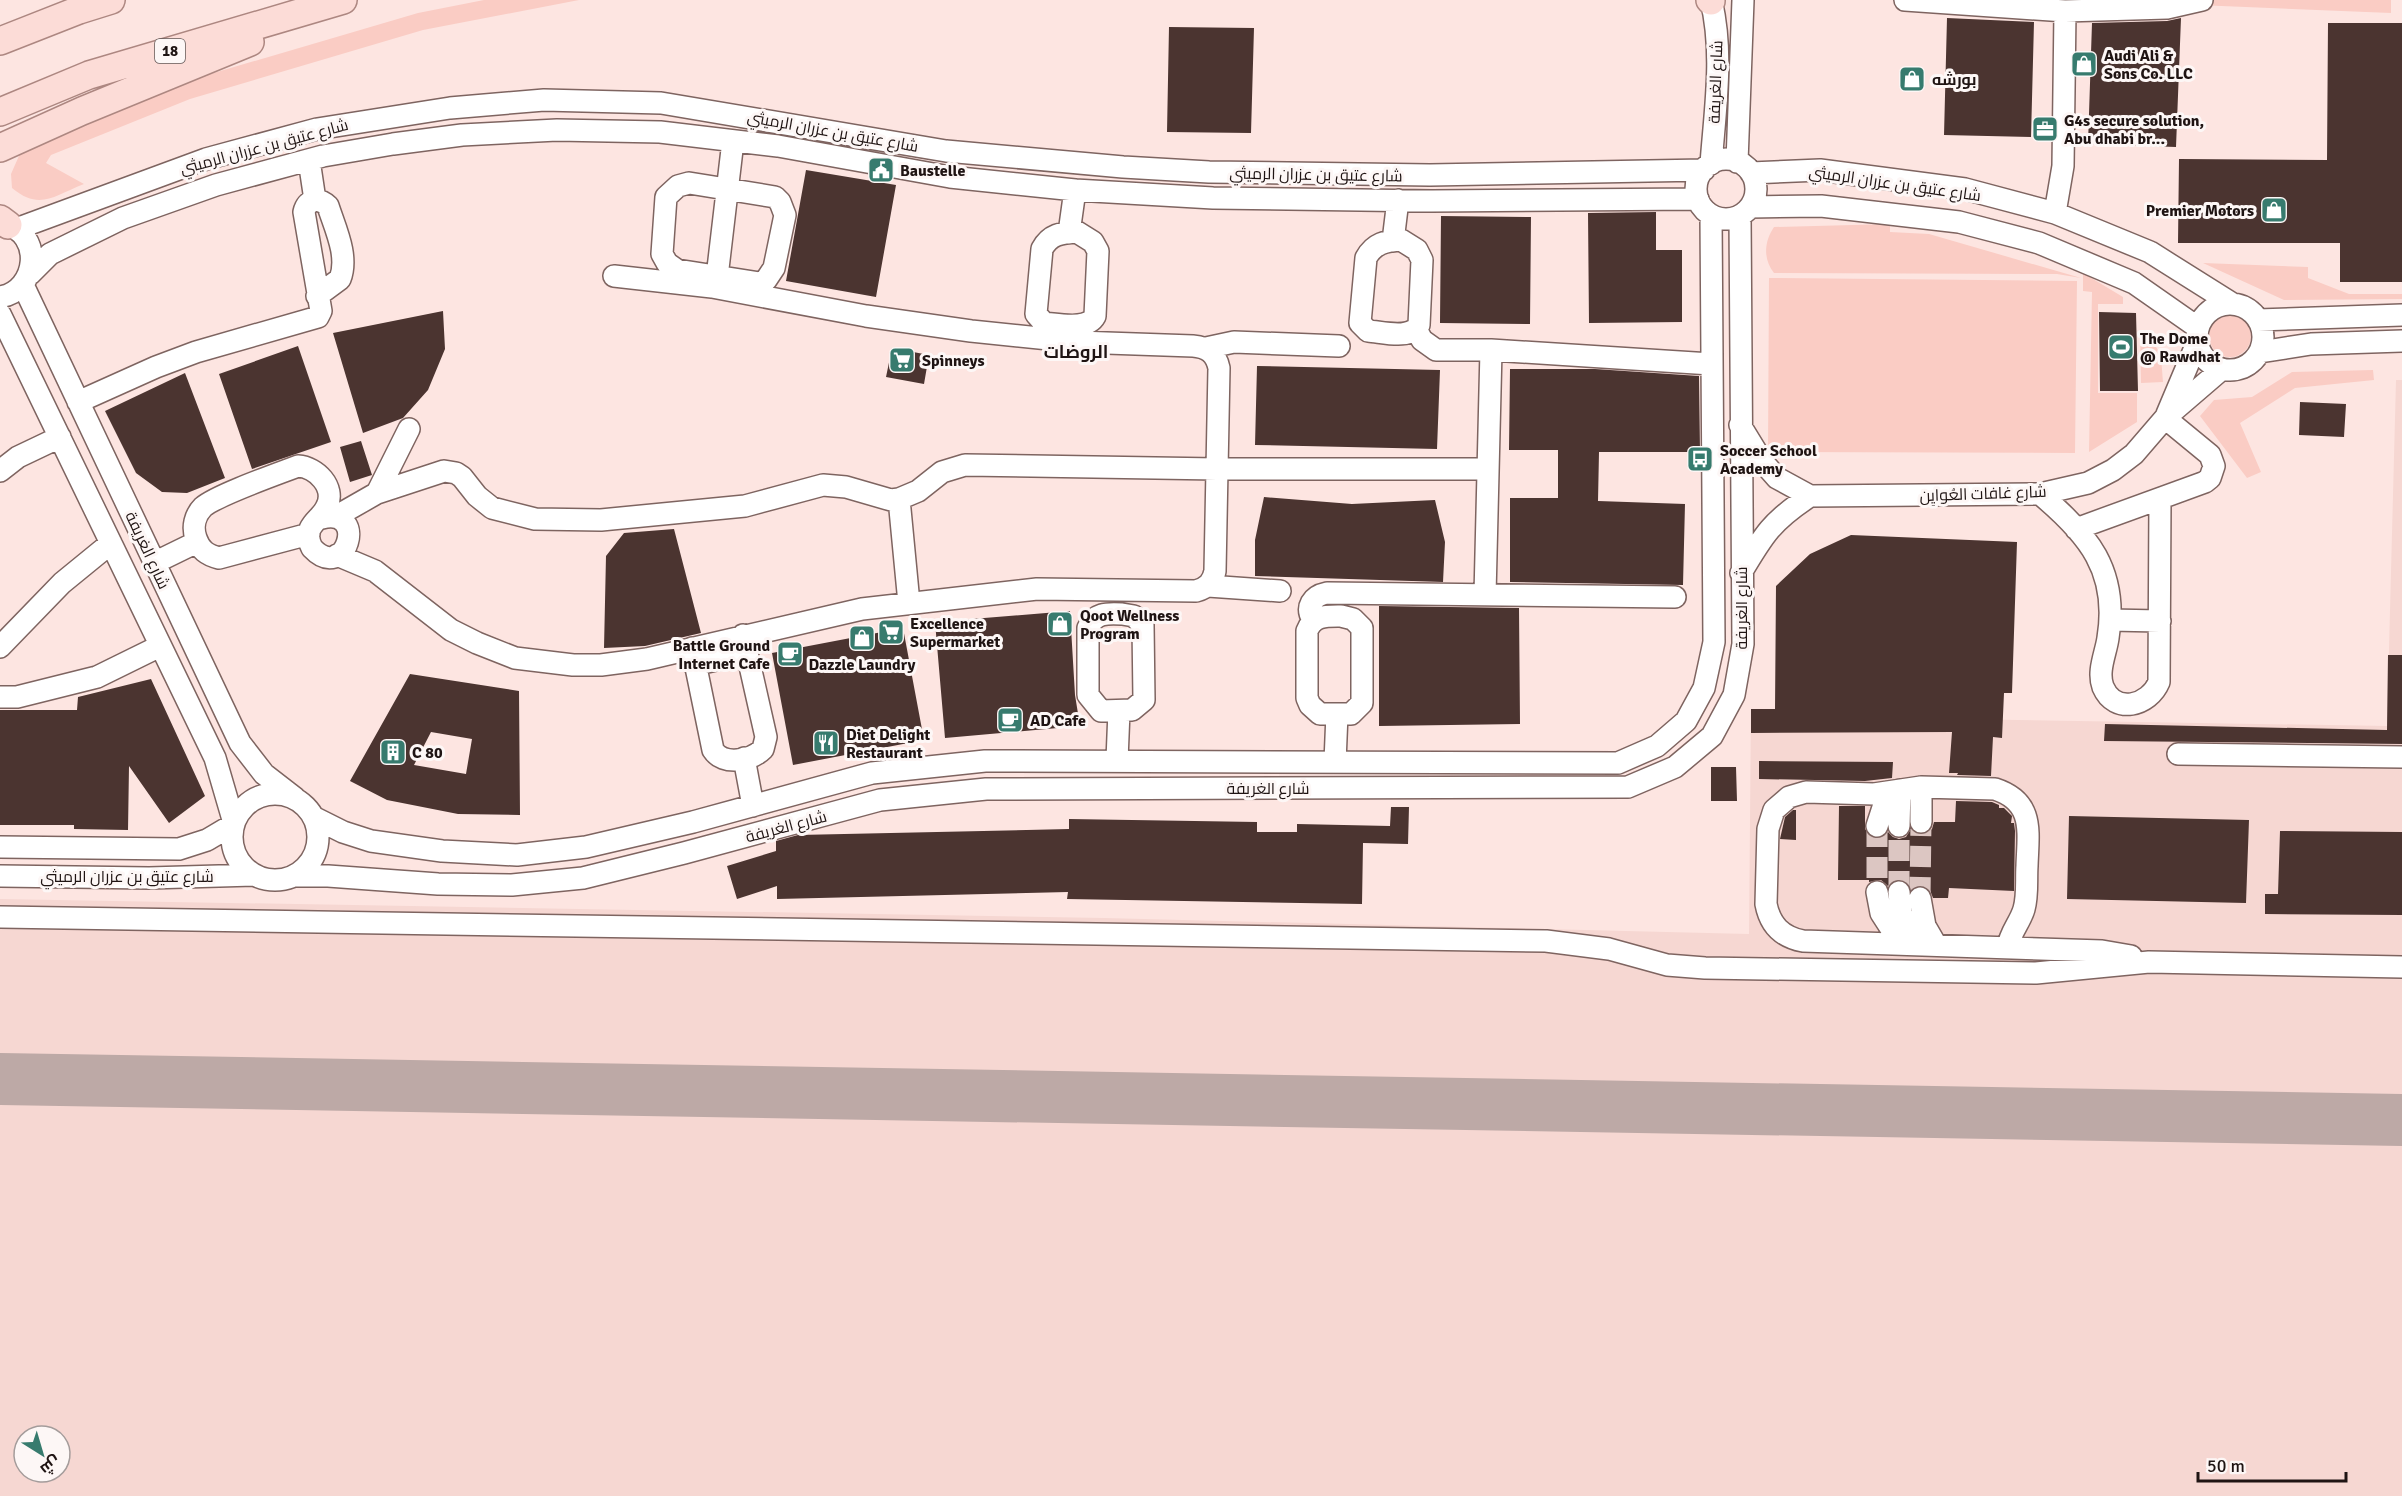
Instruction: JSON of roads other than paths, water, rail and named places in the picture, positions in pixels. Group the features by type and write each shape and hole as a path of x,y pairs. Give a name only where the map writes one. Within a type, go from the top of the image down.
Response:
{"main road":[{"path":"0,41 83,5 111,0"},
{"path":"0,148 82,111 251,42 332,3"},
{"name":"18","path":"0,112 89,75 332,3"}],"street":[{"name":"شارع الغريفة","path":"1707,167 1718,65 1715,18 1711,0"},
{"name":"شارع الغريفة","path":"1743,0 1741,27 1744,167"},
{"path":"1741,27 1757,0"},
{"path":"1905,0 2065,11 2168,8 2202,0"},
{"path":"2055,213 2063,166 2065,11"},
{"name":"شارع عتيق بن عزران الرميثي","path":"6,224 206,159 317,129 450,108 544,100 661,103 946,151 1123,167 1209,172 1430,175 1707,167"},
{"name":"شارع عتيق بن عزران الرميثي","path":"0,297 14,293 50,254 123,218 216,185 309,160 427,140 557,130 660,132 778,146 950,177 1075,190 1213,198 1705,207"},
{"path":"717,276 733,141"},
{"path":"309,160 315,200"},
{"path":"1719,161 1744,167 1756,187 1756,195 1745,212 1725,219 1705,207 1697,184 1707,167 1719,161"},
{"name":"شارع عتيق بن عزران الرميثي","path":"1744,167 1820,170 1965,189 2055,213 2150,252 2231,303"},
{"path":"683,184 775,197 780,202 785,215 774,268 766,280 760,283 717,276 678,270 664,259 662,254 666,197 671,190 683,184"},
{"path":"1069,233 1075,190"},
{"path":"78,402 146,371 196,352 283,325 315,318 321,313 316,296 304,212 309,202 315,200 324,201 328,206 342,252 343,272 340,279 316,296"},
{"path":"1393,241 1398,200"},
{"name":"شارع عتيق بن عزران الرميثي","path":"1745,212 1821,206 1948,221 2039,243 2134,283 2197,335"},
{"name":"شارع الغريفة","path":"315,818 344,832 371,841 442,851 517,855 586,847 753,806 872,773 985,761 1618,763 1657,746 1686,721 1704,688 1713,642 1712,364 1705,207"},
{"name":"شارع الغريفة","path":"293,876 328,876 438,884 512,885 583,878 880,800 986,789 1628,787 1675,767 1712,736 1734,695 1743,644 1740,425 1745,212"},
{"path":"6,224 25,238 31,249 33,262 26,280"},
{"path":"1077,232 1093,242 1098,251 1095,316 1092,321 1083,325 1044,323 1040,329 1036,314 1042,249 1051,238 1077,232"},
{"path":"1401,240 1410,245 1422,260 1419,325 1416,329 1407,334 1368,332 1360,322 1366,258 1375,246 1401,240"},
{"path":"311,259 342,252"},
{"path":"614,276 712,287 866,316 1040,329 1078,342 1193,345 1206,348 1234,342 1339,346"},
{"name":"شارع الغريفة","path":"26,280 78,402 240,743 264,774 295,798"},
{"path":"2231,303 2242,305 2252,311 2263,330 2263,341 2260,352 2244,367 2229,370 2205,360 2197,335 2206,313 2213,307 2231,303"},
{"name":"شارع الغريفة","path":"0,314 215,758 234,824"},
{"path":"2258,320 2402,315"},
{"path":"1416,329 1422,340 1436,350 1491,350 1712,364"},
{"name":"شارع غافات العُوايِن","path":"2165,418 2197,335"},
{"path":"2260,352 2311,344 2402,341"},
{"path":"1206,348 1217,360 1220,369 1215,571 1208,586"},
{"path":"1485,595 1491,350"},
{"name":"شارع غافات العُوايِن","path":"1740,425 1762,461 1777,478 1810,496 2040,494 2088,483 2113,470 2134,454 2165,418 2222,369"},
{"path":"2076,529 2205,482 2210,478 2214,466 2210,455 2165,418"},
{"path":"377,494 409,429"},
{"path":"0,471 18,457 60,437"},
{"path":"1280,591 1208,586 1196,591 1037,590 862,609 693,657 647,659 600,665 546,663 515,658 477,643 450,630 375,571 337,555 323,556 317,553 312,548 321,523 329,502 322,478 312,468 298,466 210,502 202,508 194,524 197,542 210,555 219,558 321,523 377,494 427,476 451,471 462,477 477,496 492,508 535,519 601,520 745,506 823,485 846,487 891,500 899,499 918,491 942,472 965,465 1217,469 1488,469"},
{"path":"2040,494 2076,529 2099,558 2106,574 2110,591 2110,620 2101,680 2110,697 2119,703 2129,705 2148,699 2155,692 2159,682 2160,499"},
{"path":"1741,573 1764,534 1783,514 1810,496"},
{"path":"899,499 909,603"},
{"path":"321,523 346,525 349,532 347,546 337,555"},
{"path":"154,563 197,542"},
{"path":"0,647 62,583 111,543"},
{"path":"1094,590 1095,617 1088,628 1088,695 1101,711 1136,709 1144,700 1143,625 1134,616 1122,614 1095,617"},
{"path":"1313,620 1309,610 1310,604 1320,595 1327,593 1674,597"},
{"path":"1341,616 1353,619 1362,628 1362,703 1351,714 1320,714 1310,705 1307,698 1306,631 1313,620 1319,617 1341,616"},
{"path":"2110,620 2160,621"},
{"path":"693,657 713,750 720,759 744,758 759,753 763,749 766,737 744,644"},
{"path":"0,697 17,697 97,677 160,646"},
{"path":"1117,760 1119,711"},
{"path":"1335,762 1337,714"},
{"path":"2178,754 2402,757"},
{"path":"744,758 753,806"},
{"path":"1921,787 1921,822"},
{"path":"2008,947 2011,932 2022,913 2026,900 2028,832 2025,813 2013,797 1995,789 1921,787 1874,794 1806,792 1797,793 1781,802 1774,810 1768,829 1767,913 1776,928 1793,939 2102,951 2126,954 2149,962"},
{"path":"1877,826 1894,791"},
{"path":"1894,791 1899,826"},
{"path":"281,794 295,798 315,818 318,845 305,869 293,876 280,880 266,880 254,875 237,858 233,846 234,824 242,810 253,800 266,795 281,794"},
{"name":"شارع عتيق بن عزران الرميثي","path":"0,847 179,849 207,840 234,824"},
{"name":"شارع عتيق بن عزران الرميثي","path":"0,876 149,878 254,875"},
{"path":"1877,892 1881,913 1908,944"},
{"path":"1899,892 1908,944"},
{"path":"1920,897 1924,926 1936,945"},
{"path":"0,917 1546,941 1588,945 1667,965 1696,967 2037,973 2149,962 2402,967"}],"tunnel":[{"path":"1920,898 1921,822"},
{"path":"1877,826 1877,892"},
{"path":"1899,826 1899,892"}],"place":[{"name":"Audi Ali & Sons Co. LLC","path":"2084,64"},
{"name":"بورشه","path":"1912,79"},
{"name":"G4s secure solution, Abu dhabi br...","path":"2045,129"},
{"name":"Baustelle","path":"881,170"},
{"name":"Premier Motors","path":"2274,210"},
{"name":"The Dome @ Rawdhat","path":"2121,347"},
{"name":"Spinneys","path":"902,360"},
{"name":"Soccer School Academy","path":"1700,459"},
{"name":"Qoot Wellness Program","path":"1060,624"},
{"name":"Excellence Supermarket","path":"891,632"},
{"name":"Dazzle Laundry","path":"862,638"},
{"name":"Battle Ground Internet Cafe","path":"790,654"},
{"name":"AD Cafe","path":"1010,720"},
{"name":"Diet Delight Restaurant","path":"826,743"},
{"name":"C 80","path":"393,752"}],"district":[{"name":"الروضات","path":"1076,352"}]}
